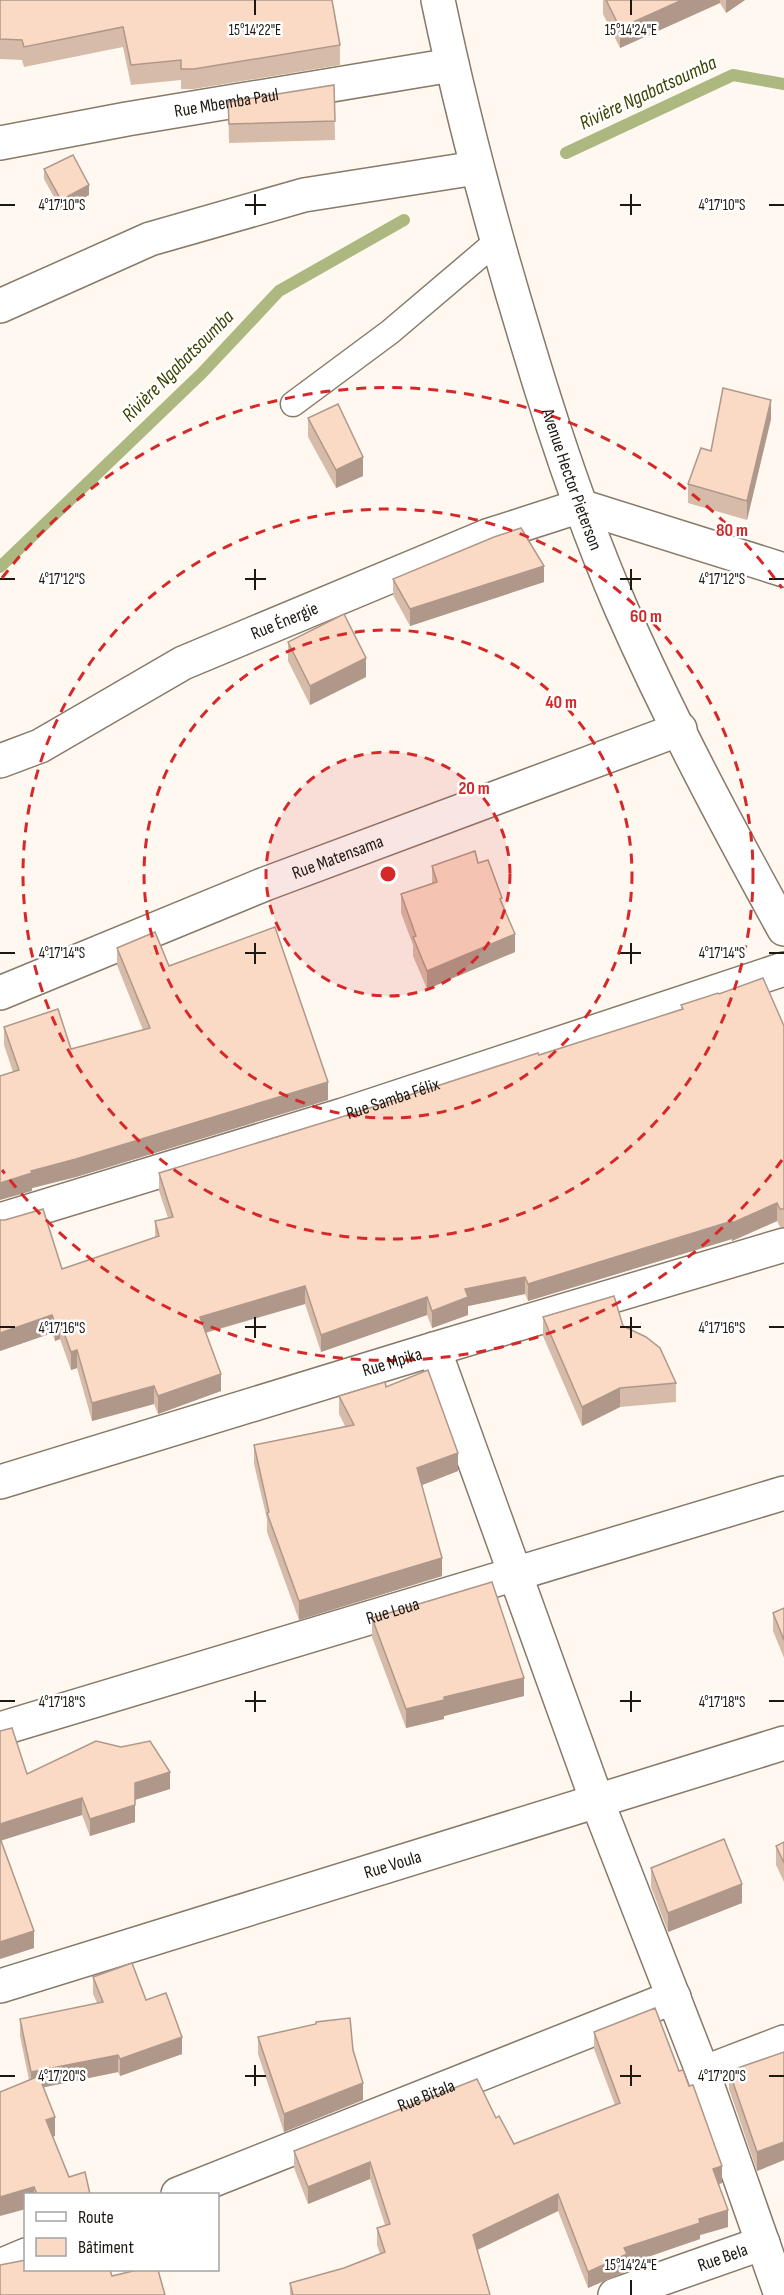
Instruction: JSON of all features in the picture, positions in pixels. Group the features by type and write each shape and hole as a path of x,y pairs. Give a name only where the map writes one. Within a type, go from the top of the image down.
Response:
{"street":[{"name":"Avenue Hector Pieterson","path":"438,0 476,168 496,242 544,400 580,506 620,606 651,674 736,841 784,929"},
{"name":"Rue Mbemba Paul","path":"0,142 452,65"},
{"path":"0,306 150,239 304,195 476,168"},
{"path":"580,506 784,570"},
{"name":"Rue Énergie","path":"0,762 40,746 183,663 487,536 580,506"},
{"name":"Rue Matensama","path":"0,993 265,884 680,729"},
{"name":"Rue Samba Félix","path":"0,1220 343,1115 784,969"},
{"name":"Rue Mpika","path":"0,1482 784,1245"},
{"path":"434,1349 597,1801 703,2073 781,2295"},
{"name":"Rue Loua","path":"0,1729 784,1492"},
{"name":"Rue Voula","path":"0,1986 784,1743"},
{"name":"Rue Bitala","path":"181,2193 674,1997"},
{"path":"703,2073 784,2042"},
{"name":"Rue Bela","path":"615,2295 764,2243"},
{"path":"0,2266 24,2256"}],"lane":[{"path":"293,404 390,332 496,242"}],"building":[{"path":"0,0 332,0 340,45 194,69 181,69 181,60 131,65 123,27 24,47 22,40 0,39"},
{"path":"606,0 682,0 620,28"},
{"path":"334,85 335,121 229,124 228,102"},
{"path":"73,155 89,185 61,200 44,169"},
{"path":"723,388 771,400 747,501 688,484 701,448 711,451"},
{"path":"338,404 363,457 336,470 308,418"},
{"path":"521,528 544,566 410,609 393,579 494,537"},
{"path":"344,614 366,658 310,686 288,642"},
{"path":"475,851 478,863 488,860 502,898 500,899 515,934 427,971 413,937 416,936 401,894 437,882 432,866"},
{"path":"275,927 328,1082 31,1171 32,1173 0,1183 0,1076 19,1070 4,1027 58,1009 71,1049 150,1028 117,948 155,932 169,966"},
{"path":"763,978 784,1026 784,1209 780,1209 777,1203 732,1223 732,1221 528,1284 525,1277 465,1289 468,1297 432,1311 427,1297 321,1335 305,1286 200,1317 221,1374 158,1396 154,1386 92,1403 77,1350 71,1352 60,1322 55,1323 52,1315 0,1333 0,1220 43,1209 62,1269 159,1236 155,1221 173,1217 159,1173 683,1009 681,1005"},
{"path":"614,1296 623,1326 646,1337 660,1348 676,1383 620,1388 582,1407 543,1317"},
{"path":"428,1370 458,1453 417,1468 442,1558 299,1601 267,1513 269,1512 254,1445 354,1425 339,1396 385,1382 386,1387"},
{"path":"492,1582 524,1678 444,1697 444,1700 406,1709 372,1618"},
{"path":"784,1608 784,1640 773,1613"},
{"path":"12,1728 27,1774 96,1741 121,1747 150,1741 170,1772 135,1783 135,1805 90,1819 82,1798 0,1824 0,1731"},
{"path":"0,1838 34,1931 0,1942"},
{"path":"724,1839 742,1884 668,1913 651,1868"},
{"path":"784,1842 784,1863 776,1846"},
{"path":"132,1963 146,2000 166,1993 182,2037 120,2059 118,2055 31,2072 20,2019 103,2002 93,1977"},
{"path":"655,2008 679,2071 683,2070 689,2086 693,2085 722,2166 713,2169 728,2210 699,2219 700,2223 624,2248 627,2254 588,2272 558,2194 473,2235 490,2295 293,2295 290,2283 344,2268 385,2252 377,2228 390,2224 370,2162 308,2187 294,2151 477,2079 496,2118 499,2116 514,2144 620,2103 594,2032"},
{"path":"350,2018 353,2050 363,2083 284,2114 258,2037 316,2024 316,2022"},
{"path":"784,2052 784,2142 757,2152 729,2071"},
{"path":"39,2076 55,2117 46,2120 69,2177 85,2172 90,2193 37,2193 34,2187 0,2197 0,2092"},
{"path":"24,2260 24,2271 110,2271 112,2276 133,2271 158,2271 165,2295 0,2295 0,2265"}],"waterway":[{"name":"Rivière Ngabatsoumba","path":"566,153 733,75 784,84"},
{"name":"Rivière Ngabatsoumba","path":"0,567 202,373 279,291 404,220"}]}
